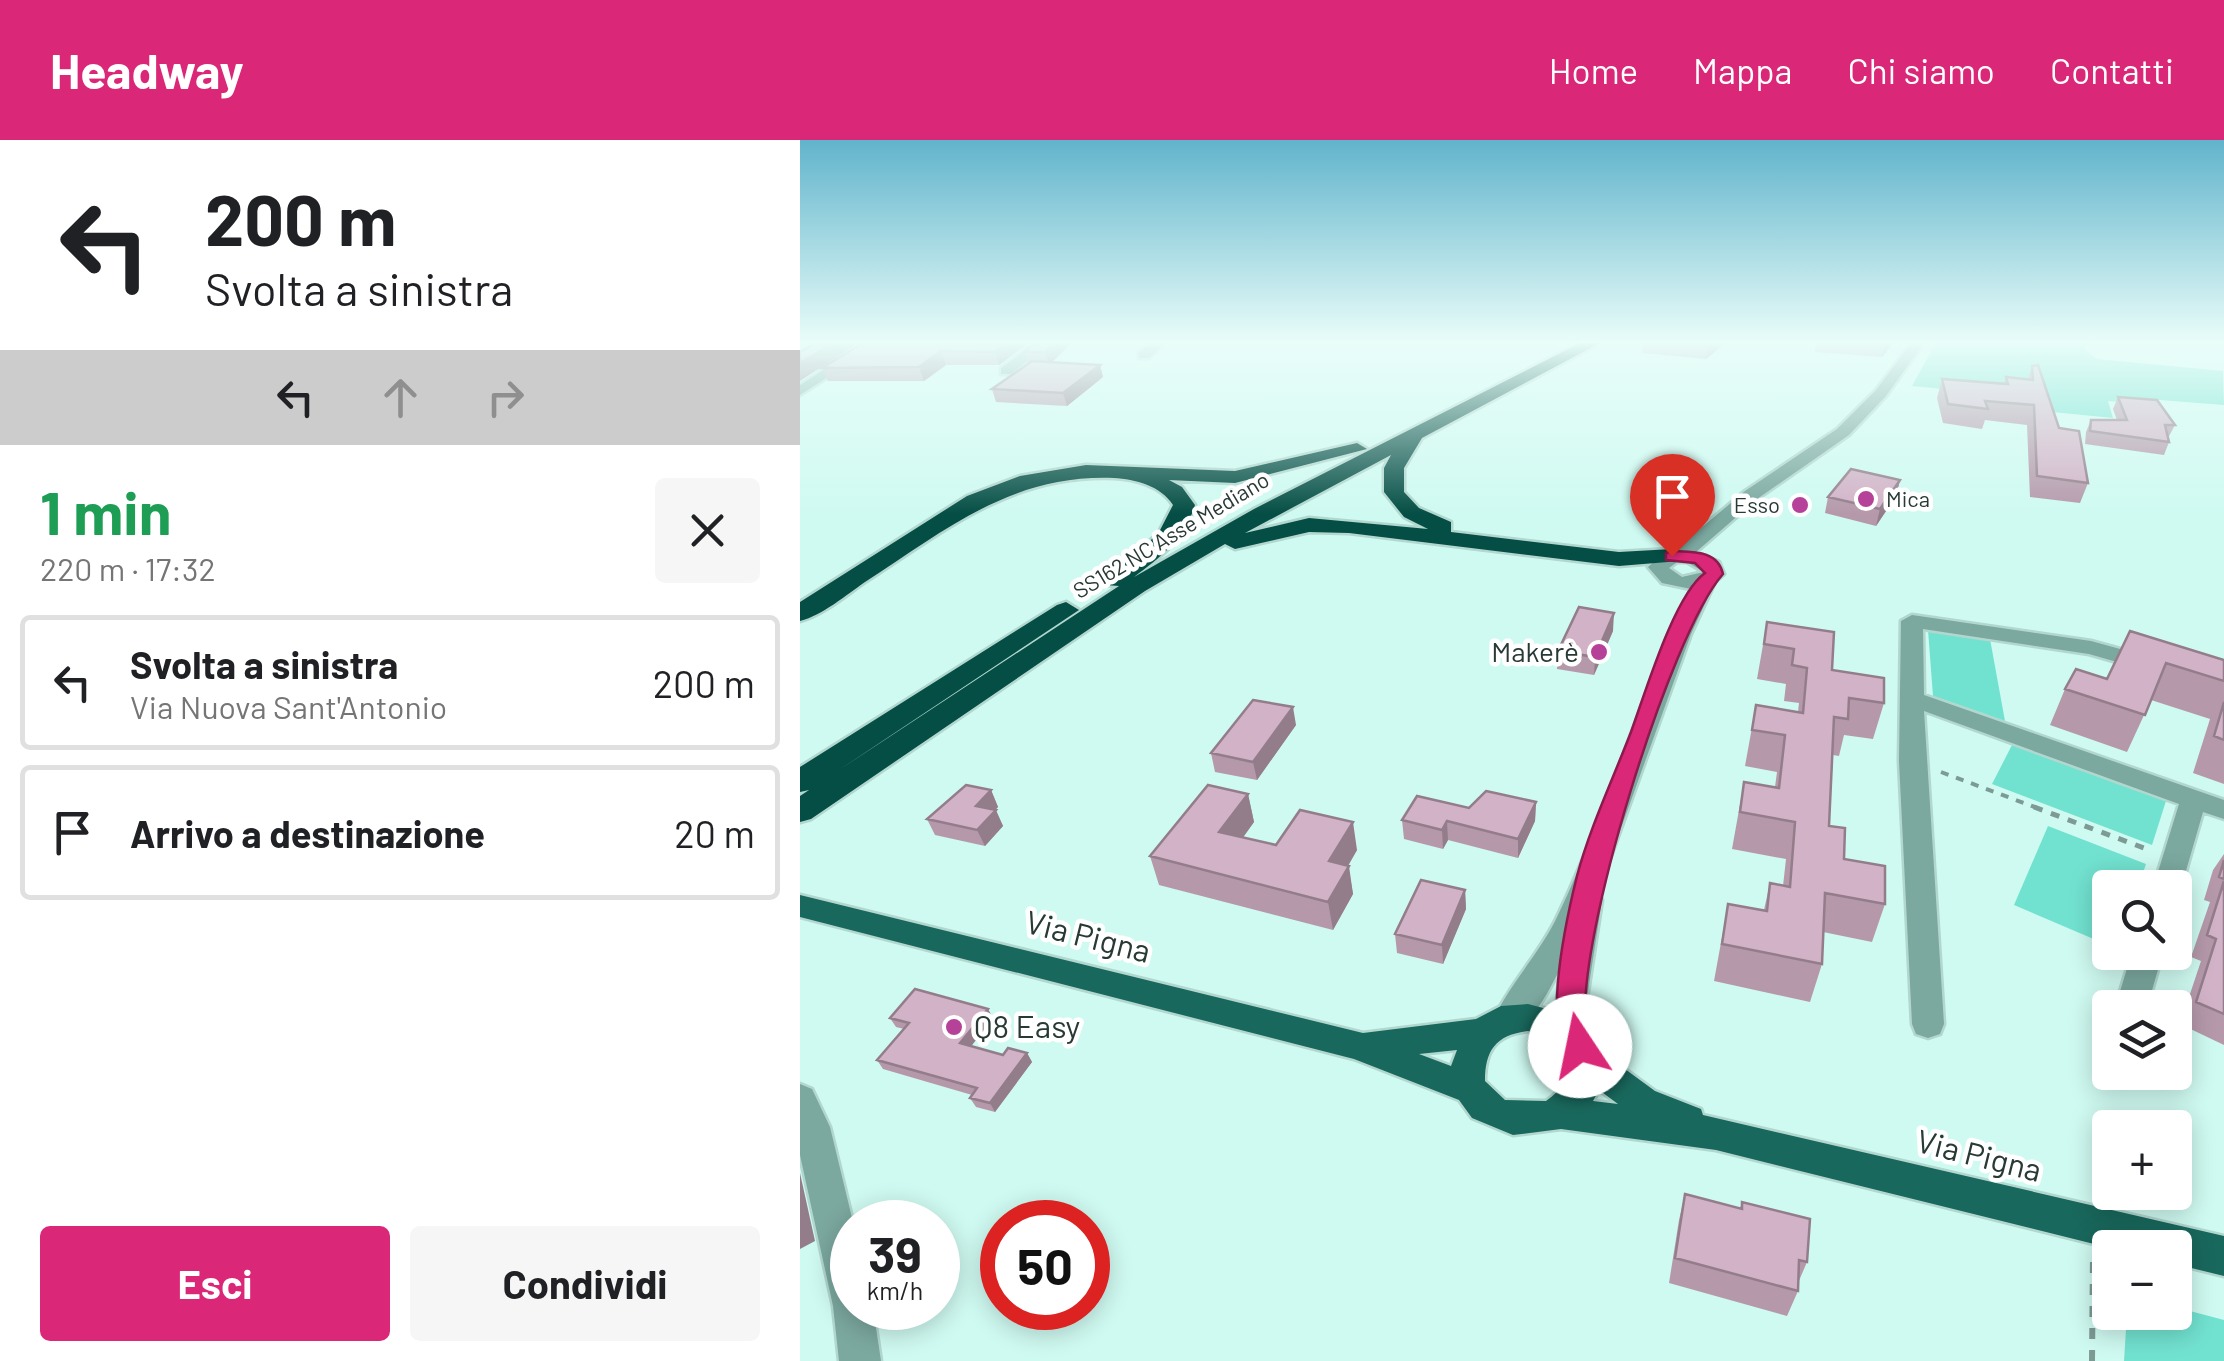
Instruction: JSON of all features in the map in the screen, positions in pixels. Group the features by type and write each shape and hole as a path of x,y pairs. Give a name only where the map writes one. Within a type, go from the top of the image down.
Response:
{"highway":[{"name":"SS162 NC Asse Mediano","path":"800,782 970,668 1357,449 1457,400"},
{"name":"SS162 NC Asse Mediano","path":"800,811 1021,662 1126,583 1482,400"},
{"path":"1432,426 1399,454 1390,469 1390,487 1403,505 1426,522 1484,539"},
{"path":"800,613 998,490 1054,475 1119,471 1235,476 1357,449"},
{"path":"1119,471 1175,491 1184,505 1175,528 1126,583"},
{"path":"1126,583 1230,544 1309,525 1484,539 1672,567"}],"main road":[{"name":"Via Pigna","path":"800,906 1358,1045 1471,1089 1480,1103 1510,1120 1545,1120 1561,1114 1716,1133 2224,1256"},
{"name":"Via Pigna","path":"1358,1045 1543,1018 1643,1102 1716,1133"},
{"path":"1471,1089 1468,1059 1496,1026"},
{"path":"1561,1114 1583,1090 1578,1046"}],"street":[{"path":"1672,567 1752,495 1842,432 1875,400"},
{"path":"1496,1026 1527,998 1590,876 1677,634 1708,573 1724,522"},
{"path":"1672,567 1708,573"},
{"path":"1672,567 1677,634"},
{"path":"1928,1024 1912,761 1912,622 2090,648 2172,670"},
{"path":"1912,699 2224,810"},
{"path":"2173,870 2194,799"},
{"path":"1578,1046 1571,998 1590,876"},
{"path":"800,1100 812,1127 830,1205"},
{"path":"856,1330 860,1361"}],"path":[{"path":"1912,761 2176,860"},
{"path":"2092,1361 2094,1226"}],"green space":[{"path":"2029,400 2147,400 2147,404 2108,401 2113,418 2032,410"},
{"path":"2160,400 2224,400 2224,405"},
{"path":"1928,630 1990,639 2005,721 1933,696"},
{"path":"2012,745 2166,801 2152,845 1992,784"},
{"path":"2048,826 2146,864 2144,870 2092,870 2092,938 2014,905"},
{"path":"2192,1312 2224,1320 2224,1361 2124,1361 2126,1330 2192,1330"}],"building":[{"path":"1947,400 2050,400 2059,428 2079,431 2088,483 2037,476 2034,405 1985,401 1988,409 1948,404"},
{"path":"2119,400 2157,400 2175,425 2165,425 2169,442 2090,431 2091,420 2127,420"},
{"path":"1851,469 1900,480 1880,509 1828,497"},
{"path":"1579,607 1614,613 1595,657 1558,651"},
{"path":"1767,622 1834,632 1832,670 1884,678 1884,703 1849,698 1848,719 1834,717 1829,826 1845,828 1844,859 1885,866 1885,904 1825,893 1822,964 1722,944 1728,904 1767,911 1770,883 1790,887 1795,822 1740,812 1744,782 1779,788 1785,735 1752,730 1756,705 1803,713 1807,668 1792,665 1794,649 1764,644"},
{"path":"2130,631 2224,660 2224,681 2166,663 2145,715 2065,689 2076,669 2107,679"},
{"path":"1253,700 1293,707 1253,762 1211,753"},
{"path":"2224,702 2224,740 2214,736"},
{"path":"966,785 991,790 976,806 996,810 977,830 927,819"},
{"path":"1208,785 1248,794 1219,832 1276,845 1300,810 1353,822 1329,861 1349,866 1328,902 1150,856"},
{"path":"1486,791 1536,802 1518,839 1447,821 1442,830 1402,820 1417,796 1469,808"},
{"path":"1421,880 1465,890 1442,945 1395,934"},
{"path":"2224,881 2224,1014 2196,1002 2216,939 2207,935"},
{"path":"915,989 988,1009 960,1043 1003,1055 1008,1048 1027,1053 990,1103 970,1098 977,1088 877,1060 909,1023 890,1018"},
{"path":"1685,1194 1742,1209 1742,1202 1810,1219 1807,1262 1799,1260 1798,1291 1675,1258"}],"place":[{"name":"Mica","path":"1866,499"},
{"name":"Esso","path":"1800,505"},
{"name":"Makerè","path":"1599,652"},
{"name":"Q8 Easy","path":"954,1027"}],"route":[{"path":"1580,1046 1571,1033 1571,998 1590,876 1677,634 1715,570 1700,558 1672,556"}]}
